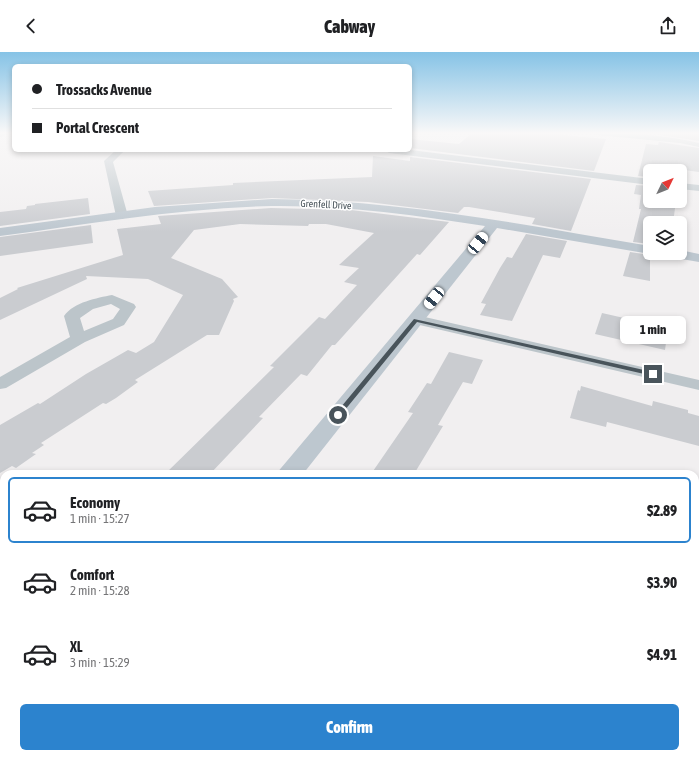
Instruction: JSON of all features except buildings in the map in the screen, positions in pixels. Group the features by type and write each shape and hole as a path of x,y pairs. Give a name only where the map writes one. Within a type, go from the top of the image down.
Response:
{"street":[{"path":"109,166 122,216"},
{"path":"519,166 643,181"},
{"path":"687,187 699,188"},
{"name":"Grenfell Drive","path":"0,232 122,216 248,203 310,203 372,207 643,249"},
{"path":"292,470 493,225"},
{"path":"687,256 699,258"},
{"path":"416,320 699,385"},
{"path":"0,384 79,340"}],"route":[{"path":"338,415 416,320 653,374"}]}
